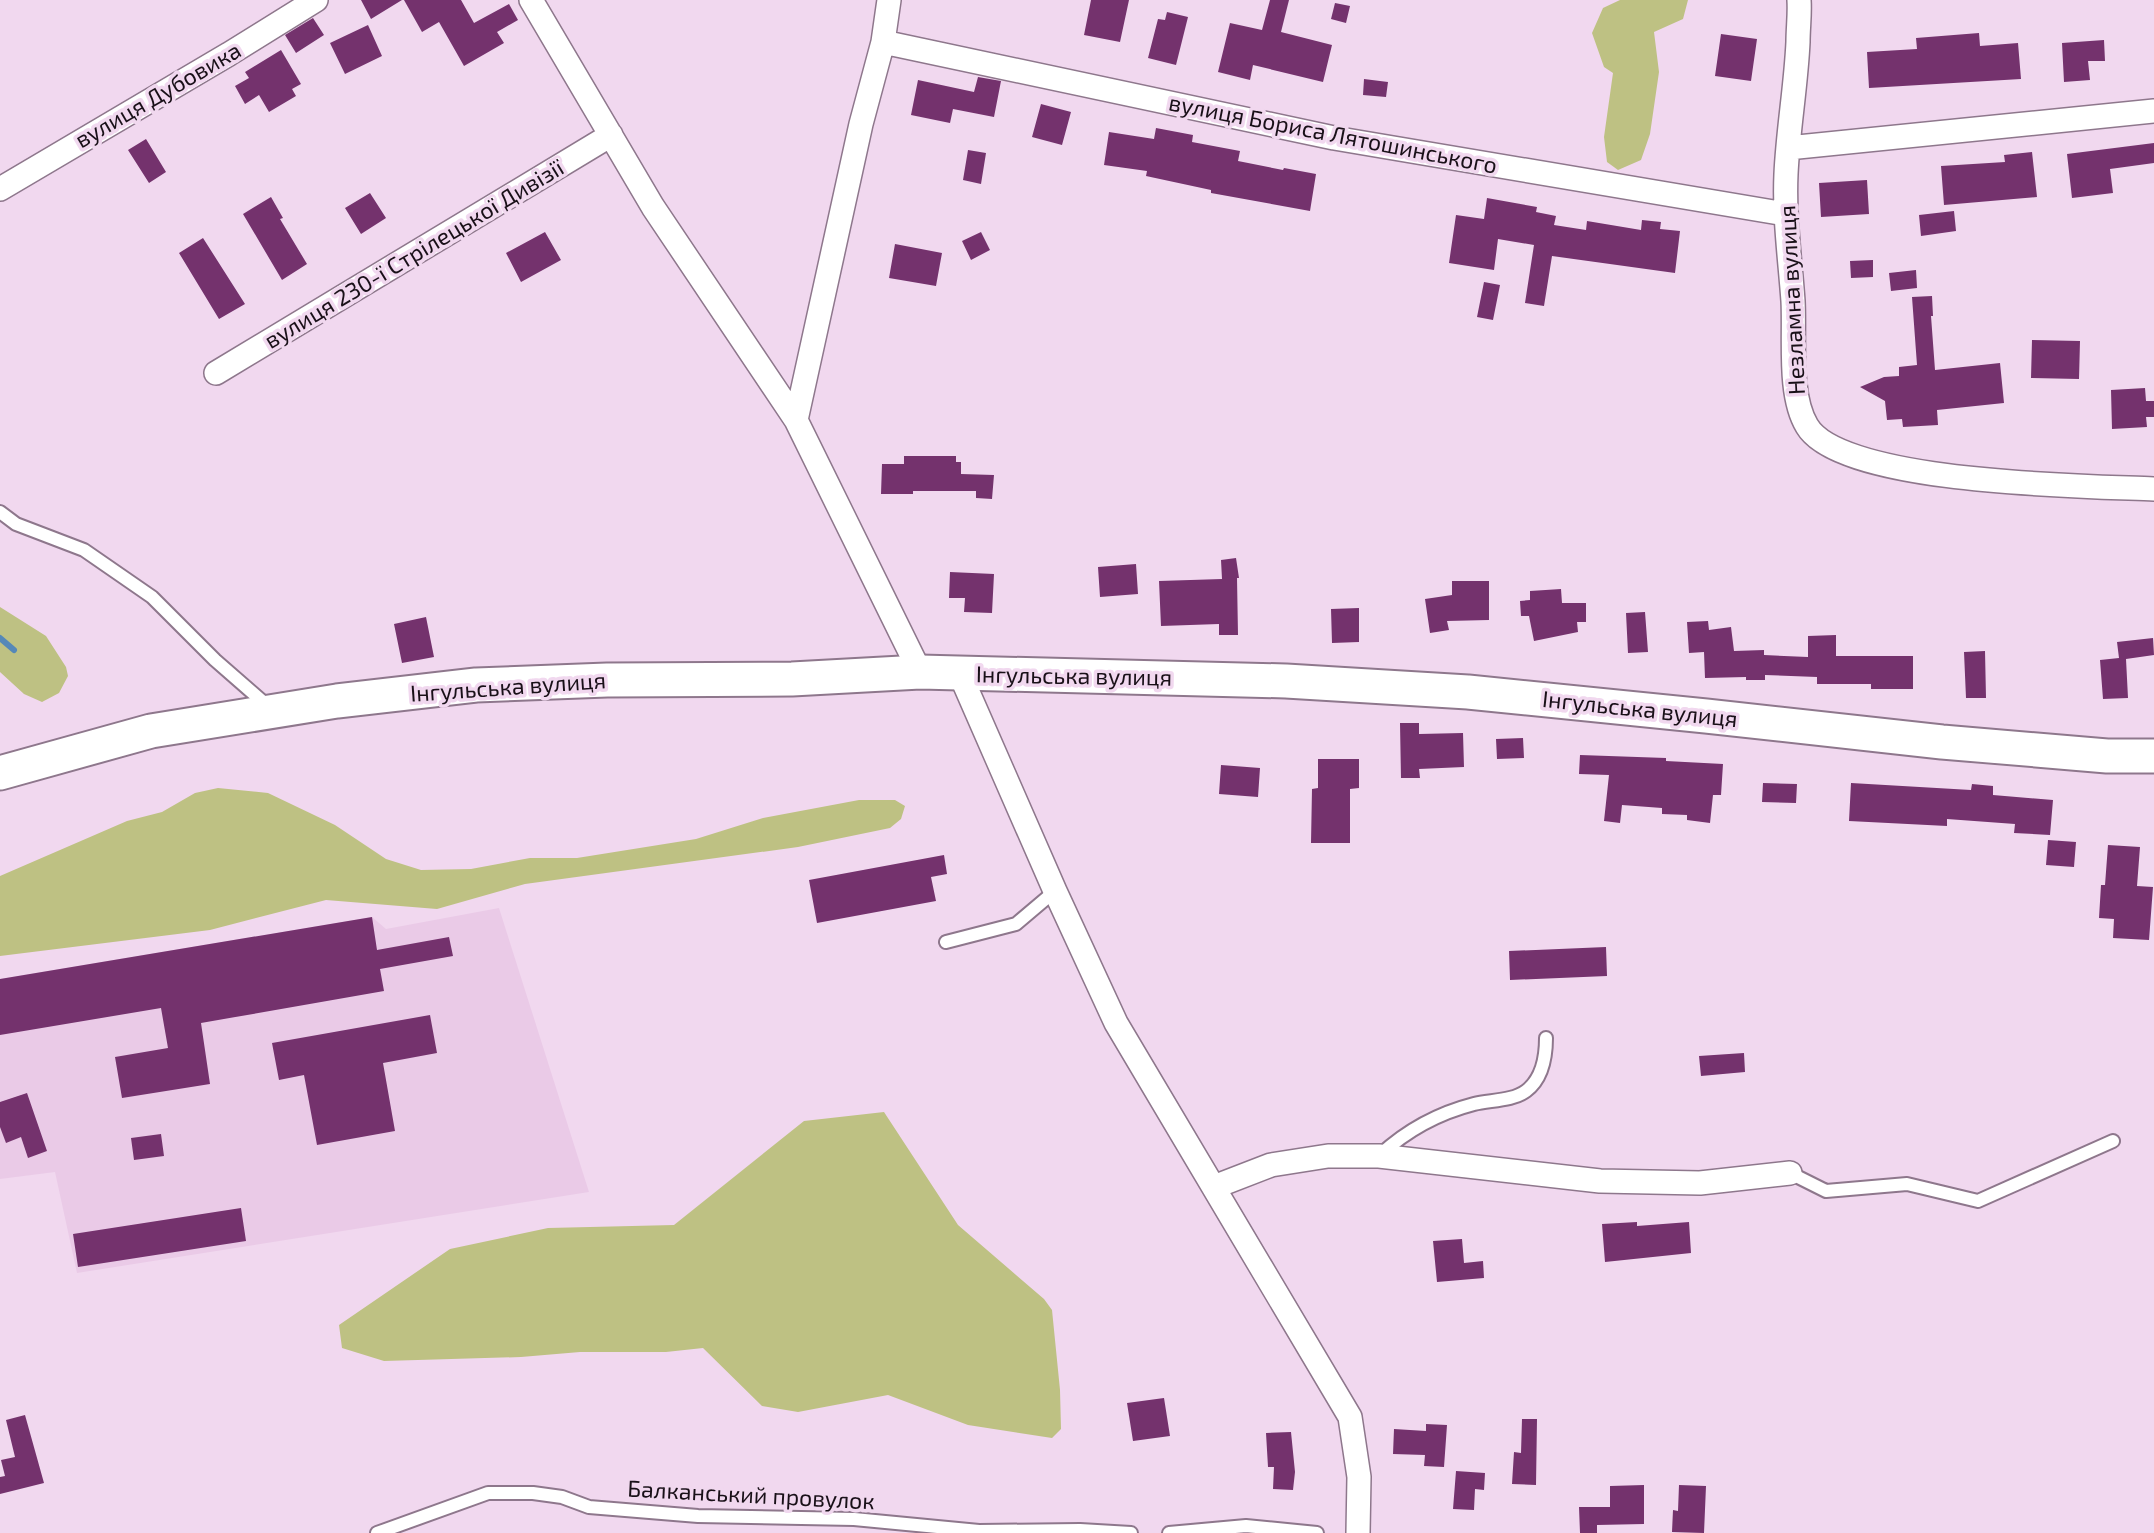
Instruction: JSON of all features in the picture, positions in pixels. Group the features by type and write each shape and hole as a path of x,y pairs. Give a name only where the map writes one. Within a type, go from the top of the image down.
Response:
{"street":[{"name":"вулиця Дубовика","path":"0,189 316,0"},
{"path":"531,0 653,207 796,420 920,672"},
{"path":"796,420 861,124 883,42 889,0"},
{"name":"Незламна вулиця","path":"1799,0 1785,214 1793,300 1798,408 1808,428 1823,444 1843,453 1893,467 1994,481 2154,489"},
{"name":"вулиця Бориса Лятошинського","path":"883,42 1334,138 1785,214"},
{"path":"1788,148 2154,111"},
{"name":"вулиця 230-ї Стрілецької Дивізії","path":"216,373 611,135"},
{"name":"Інгульська вулиця","path":"0,773 152,731 273,710 476,685 607,680 792,679 920,672 1286,681 1468,692 1942,742 2107,757 2154,756"},
{"path":"960,674 1116,1023 1350,1417 1359,1477 1358,1533"},
{"path":"1214,1187 1271,1165 1328,1156 1379,1156 1600,1181 1700,1183 1790,1173"}],"lane":[{"path":"0,512 16,524 84,550 152,597 215,660 273,710"},
{"path":"946,942 1016,924 1055,891"},
{"path":"1379,1156 1428,1121 1473,1104 1523,1093 1536,1082 1546,1054 1546,1038"},
{"path":"1790,1173 1826,1191 1907,1184 1978,1201 2113,1141"},
{"name":"Балканський провулок","path":"376,1533 488,1493 533,1493 562,1497 589,1507 698,1516 854,1519 979,1531 1080,1530 1131,1533"},
{"path":"1169,1533 1246,1526 1317,1533"}],"shaded area":[{"path":"499,908 589,1192 77,1273 55,1172 0,1179 0,979 372,917 386,929"}],"green space":[{"path":"1620,0 1688,0 1683,19 1654,32 1659,72 1650,134 1641,160 1618,170 1607,162 1604,137 1613,73 1604,67 1592,33 1603,8"},
{"path":"0,607 46,636 66,667 68,676 59,693 42,702 24,694 0,672"},
{"path":"218,788 268,793 335,825 386,859 421,870 471,869 530,858 577,858 696,839 763,818 859,800 895,800 905,806 901,819 890,828 798,847 525,884 437,909 326,900 210,930 0,956 0,876 127,821 162,812 195,793"},
{"path":"884,1112 958,1225 1044,1299 1052,1310 1061,1429 1052,1438 968,1425 888,1395 798,1412 762,1406 703,1348 666,1352 580,1352 521,1357 384,1361 342,1348 339,1325 450,1249 548,1228 674,1225 804,1121"}],"building":[{"path":"361,0 402,0 371,19"},
{"path":"404,0 461,0 474,23 509,4 518,20 497,32 504,43 464,66 439,22 422,32"},
{"path":"1091,0 1129,0 1120,42 1084,35"},
{"path":"1270,0 1289,0 1281,32 1332,45 1323,82 1253,65 1250,80 1218,72 1230,23 1262,30"},
{"path":"1335,3 1350,6 1346,23 1331,19"},
{"path":"1167,12 1188,17 1176,65 1148,58 1158,19 1165,20"},
{"path":"313,18 324,35 296,53 285,35"},
{"path":"368,25 382,56 345,74 330,43"},
{"path":"1979,33 1980,46 2018,43 2021,79 1869,88 1867,52 1917,49 1916,38"},
{"path":"1721,34 1757,39 1751,81 1715,76"},
{"path":"2104,40 2105,61 2088,61 2090,80 2064,82 2062,43"},
{"path":"281,50 301,84 292,89 296,96 269,112 259,95 245,104 235,86 249,78 245,72"},
{"path":"978,77 1001,81 994,117 953,109 950,123 911,115 918,80 974,92"},
{"path":"1364,79 1388,82 1386,97 1363,95"},
{"path":"1041,104 1071,112 1062,145 1032,137"},
{"path":"1156,128 1193,135 1192,142 1240,151 1238,161 1316,174 1310,211 1211,193 1211,190 1146,176 1147,171 1104,165 1109,132 1154,139"},
{"path":"146,139 166,172 149,183 128,150"},
{"path":"2154,143 2154,163 2110,169 2113,193 2072,198 2067,154"},
{"path":"968,150 986,153 981,184 963,180"},
{"path":"2032,152 2037,197 1944,205 1941,166 2005,162 2004,155"},
{"path":"1867,180 1869,214 1821,217 1819,183"},
{"path":"370,193 386,218 361,234 345,208"},
{"path":"271,197 283,218 280,219 307,264 282,280 243,214"},
{"path":"1487,198 1537,207 1536,212 1556,216 1554,225 1586,230 1587,221 1641,230 1642,220 1661,222 1660,229 1680,231 1675,273 1552,256 1544,306 1525,303 1534,245 1498,239 1494,270 1449,263 1456,215 1484,219"},
{"path":"1954,211 1956,231 1921,236 1919,215"},
{"path":"545,232 561,260 521,282 506,253"},
{"path":"981,232 990,250 971,260 962,241"},
{"path":"203,238 245,304 219,319 179,253"},
{"path":"895,244 942,253 936,286 889,278"},
{"path":"1873,260 1873,277 1851,278 1850,261"},
{"path":"1916,270 1917,288 1891,291 1889,273"},
{"path":"1484,282 1500,285 1493,320 1477,317"},
{"path":"1932,296 1935,370 2000,363 2004,403 1937,410 1938,425 1903,427 1902,419 1887,420 1885,401 1860,387 1884,377 1899,376 1899,367 1917,365 1912,297"},
{"path":"2032,340 2080,341 2079,379 2031,378"},
{"path":"2145,388 2146,401 2154,401 2154,417 2146,417 2147,427 2112,429 2111,390"},
{"path":"904,456 956,456 956,462 961,462 961,474 994,475 992,499 976,498 976,491 881,494 882,464 904,464"},
{"path":"1236,558 1239,578 1238,635 1219,635 1219,624 1161,626 1159,581 1222,579 1221,560"},
{"path":"1136,564 1138,594 1100,597 1098,567"},
{"path":"950,572 994,574 992,613 964,612 965,598 949,598"},
{"path":"1452,581 1489,581 1489,620 1447,621 1449,630 1430,633 1425,599 1452,595"},
{"path":"1561,589 1562,603 1586,603 1586,622 1577,622 1578,632 1534,641 1529,616 1521,616 1520,601 1530,600 1530,591"},
{"path":"1359,608 1359,642 1332,643 1331,609"},
{"path":"1645,612 1648,652 1628,653 1626,613"},
{"path":"426,617 434,657 402,663 394,624"},
{"path":"1708,621 1709,630 1731,627 1734,651 1764,650 1764,655 1808,657 1808,636 1836,635 1836,656 1913,656 1913,689 1871,689 1871,684 1817,684 1817,677 1765,675 1765,680 1746,680 1746,677 1705,678 1704,652 1689,653 1687,622"},
{"path":"2153,638 2154,655 2126,659 2128,698 2103,699 2100,660 2119,658 2117,642"},
{"path":"1985,651 1986,698 1966,698 1964,652"},
{"path":"1400,723 1419,723 1419,734 1463,733 1464,767 1419,769 1420,778 1401,778"},
{"path":"1523,738 1524,758 1497,759 1496,739"},
{"path":"1580,755 1666,758 1666,761 1723,764 1721,795 1713,795 1710,823 1687,820 1687,815 1662,814 1662,808 1622,805 1620,823 1604,821 1609,775 1579,774"},
{"path":"1318,759 1359,759 1359,788 1350,789 1350,843 1311,843 1312,789 1318,788"},
{"path":"1221,765 1260,768 1258,797 1219,794"},
{"path":"1763,783 1797,784 1796,803 1762,802"},
{"path":"1851,783 1971,790 1972,784 1993,786 1993,795 2053,800 2050,835 2014,833 2015,824 1947,819 1947,826 1849,821"},
{"path":"2048,840 2076,842 2074,867 2046,865"},
{"path":"2108,845 2140,847 2137,886 2153,887 2149,940 2113,938 2114,919 2099,918"},
{"path":"944,855 947,874 931,877 936,901 817,923 809,880"},
{"path":"372,917 377,950 449,937 453,956 380,969 384,991 201,1023 210,1084 122,1098 115,1057 168,1048 161,1008 0,1035 0,979"},
{"path":"1606,947 1607,976 1510,980 1509,951"},
{"path":"430,1015 437,1053 383,1063 395,1131 317,1145 304,1075 279,1080 272,1043"},
{"path":"1744,1053 1745,1072 1701,1076 1699,1056"},
{"path":"27,1093 47,1151 28,1158 21,1137 6,1143 0,1127 0,1102"},
{"path":"161,1134 164,1156 134,1160 131,1138"},
{"path":"241,1208 246,1241 78,1267 73,1234"},
{"path":"1637,1222 1637,1226 1689,1222 1691,1253 1605,1262 1602,1224"},
{"path":"1462,1239 1464,1263 1483,1261 1484,1278 1437,1282 1433,1241"},
{"path":"1164,1398 1170,1436 1133,1441 1127,1403"},
{"path":"25,1415 44,1483 0,1494 0,1477 5,1476 1,1460 15,1457 6,1420"},
{"path":"1522,1419 1537,1419 1536,1485 1512,1484 1514,1452 1521,1453"},
{"path":"1426,1424 1447,1425 1444,1467 1424,1466 1425,1455 1393,1454 1394,1429 1426,1431"},
{"path":"1291,1432 1295,1472 1293,1490 1273,1489 1274,1467 1268,1467 1266,1433"},
{"path":"1456,1471 1485,1473 1484,1490 1475,1489 1474,1510 1453,1509"},
{"path":"1644,1485 1644,1524 1597,1525 1597,1533 1580,1533 1579,1507 1610,1507 1610,1486"},
{"path":"1679,1485 1706,1486 1704,1533 1672,1532 1673,1510 1678,1511"}],"waterway":[{"path":"0,638 14,650"}]}
